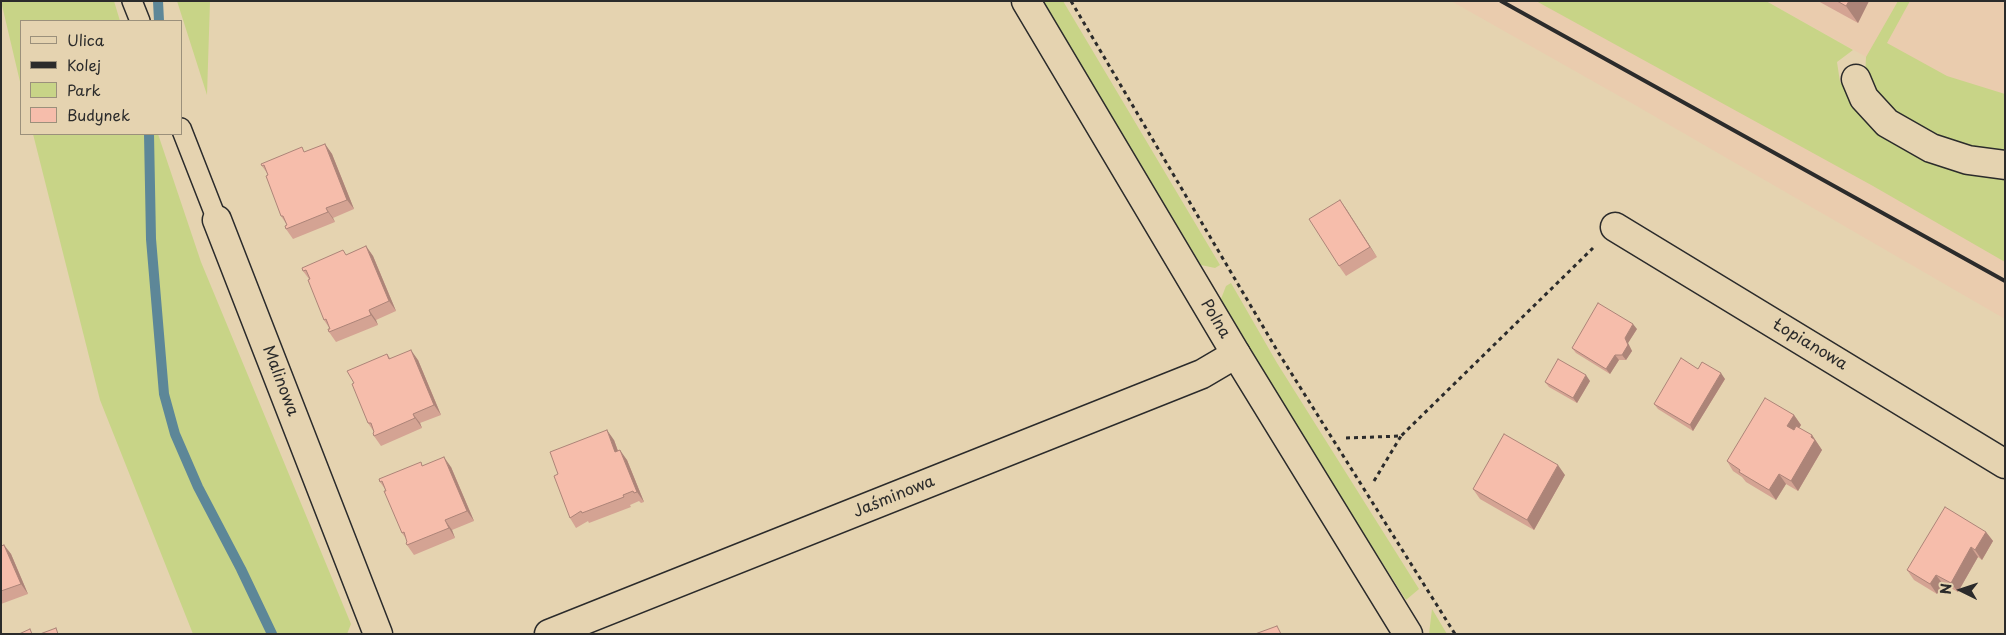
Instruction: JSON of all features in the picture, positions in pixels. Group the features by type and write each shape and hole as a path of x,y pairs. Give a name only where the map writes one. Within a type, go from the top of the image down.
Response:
{"street":[{"name":"Polna","path":"1026,1 1236,354 1408,634"},
{"path":"1856,79 1864,98 1887,123 1931,148 1968,160 2005,165"},
{"name":"Malinowa","path":"217,220 378,634"},
{"name":"Łopianowa","path":"1615,227 2005,464"},
{"name":"Jaśminowa","path":"549,634 1202,374 1236,354"}],"lane":[{"path":"132,1 140,20"},
{"name":"Malinowa","path":"182,131 217,220"}],"path":[{"path":"1071,1 1278,352 1454,634"},
{"path":"1374,481 1401,436 1615,227"},
{"path":"1346,438 1401,436"}],"shaded area":[{"path":"1451,1 1559,1 2005,245 2005,319 1628,101"},
{"path":"1766,1 2005,1 2005,134 1877,63"}],"green space":[{"path":"1,1 114,1 120,20 20,20 20,82"},
{"path":"177,1 210,1 207,95"},
{"path":"1043,1 1063,1 1220,265 1215,268 1201,265"},
{"path":"1536,1 1766,1 1853,50 1837,62 1840,82 1853,95 2005,169 2005,262 1873,186"},
{"path":"1898,1 1910,1 1887,43 1947,76 2005,94 2005,157 1903,127 1865,78 1866,57"},
{"path":"33,135 158,135 201,262 351,624 347,634 193,634 100,400"},
{"path":"1231,283 1277,363 1419,589 1406,600 1312,452 1221,299 1226,286"},
{"path":"1432,609 1447,634 1429,634"}],"building":[{"path":"1837,1 1849,1 1846,6"},
{"path":"325,144 347,200 326,208 328,212 286,229 285,226 287,225 283,216 281,216 266,176 268,175 264,165 262,166 261,164 302,147 304,152"},
{"path":"1340,200 1370,247 1339,266 1309,219"},
{"path":"366,246 389,301 369,310 371,315 329,332 328,329 330,329 326,319 324,320 308,280 310,279 306,270 303,271 302,268 343,250 346,255"},
{"path":"1598,303 1633,324 1625,338 1628,345 1622,355 1615,355 1606,369 1572,348"},
{"path":"411,350 434,405 413,414 415,418 374,436 371,423 368,423 352,384 354,383 347,371 387,354 389,359"},
{"path":"1681,358 1698,369 1702,362 1721,373 1690,425 1654,404"},
{"path":"1558,359 1586,375 1573,398 1545,382"},
{"path":"1765,398 1794,415 1787,426 1794,430 1796,426 1812,435 1811,437 1815,440 1791,481 1779,474 1769,490 1739,472 1740,470 1727,461"},
{"path":"607,430 615,452 620,450 637,492 634,493 633,491 623,495 624,497 582,513 581,511 570,518 554,476 558,474 550,452"},
{"path":"1504,434 1558,465 1527,520 1473,489"},
{"path":"444,457 467,511 445,520 449,528 407,545 404,532 402,533 384,491 386,491 382,481 380,482 379,479 421,462 422,466"},
{"path":"1945,507 1986,532 1975,550 1971,547 1951,583 1936,575 1930,584 1907,570"},
{"path":"4,545 21,584 1,591 1,546"},
{"path":"1277,626 1281,634 1255,634"},
{"path":"56,628 58,634 40,634"},
{"path":"30,629 32,634 19,634"}],"waterway":[{"path":"158,1 159,20"},
{"path":"149,135 151,239 164,394 175,434 198,487 241,569 272,634"}],"railway":[{"path":"1501,1 2005,281"}]}
